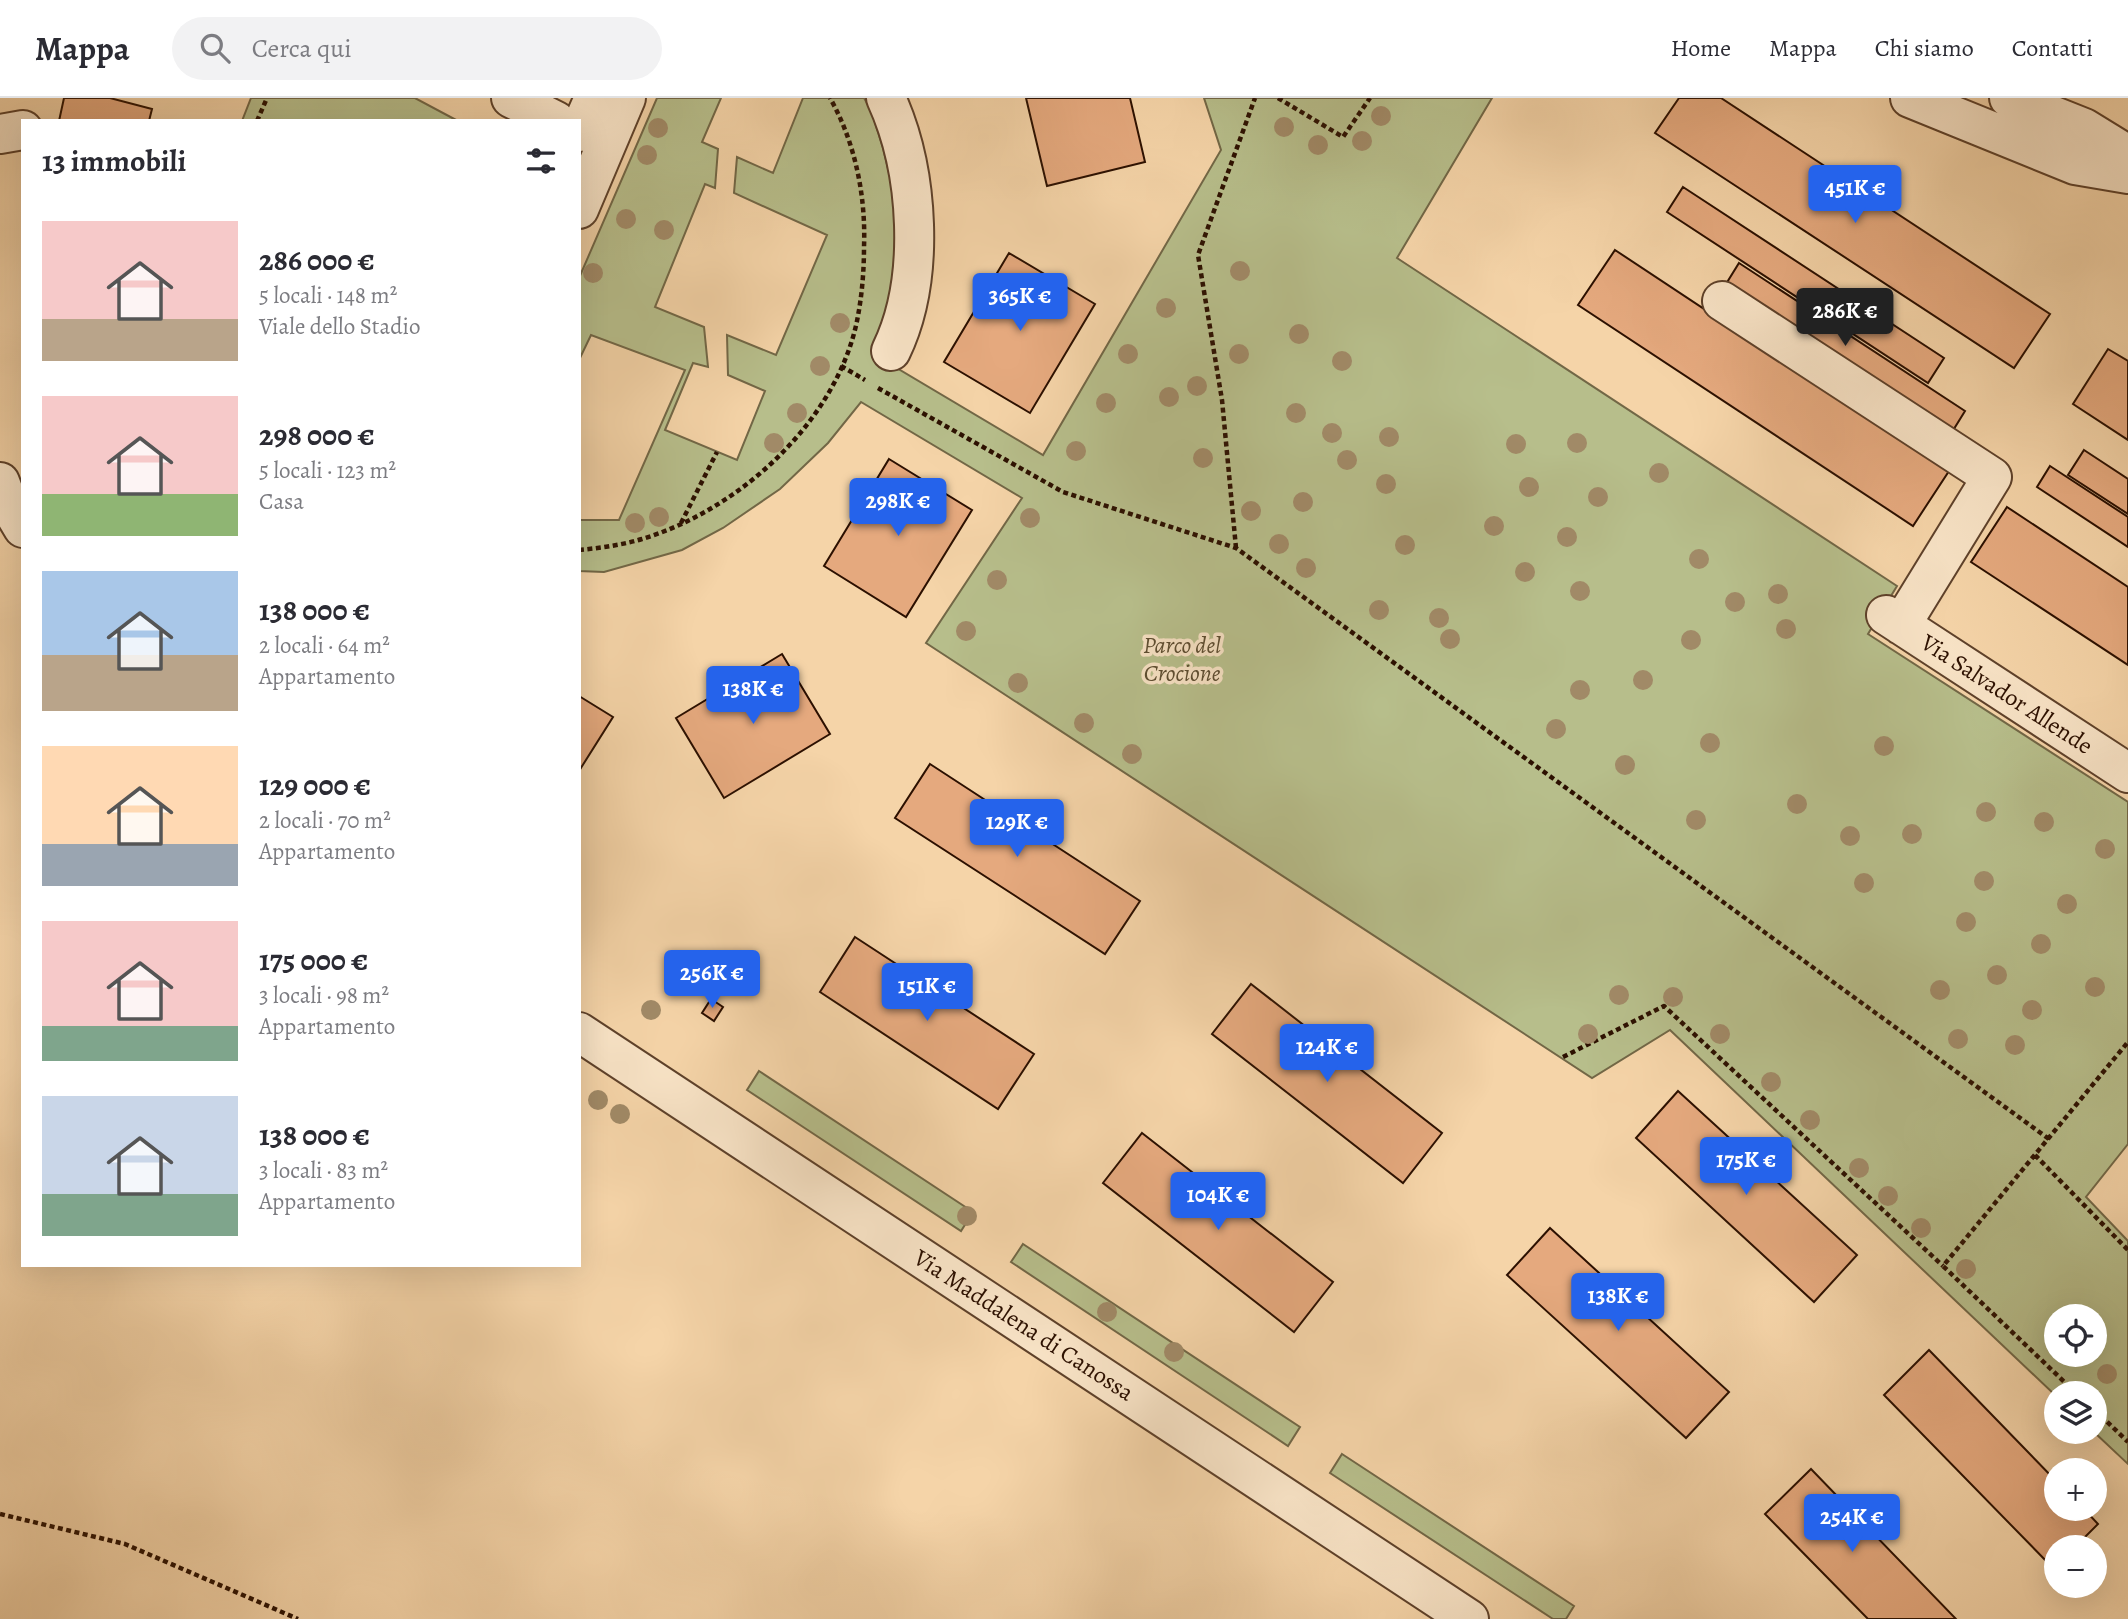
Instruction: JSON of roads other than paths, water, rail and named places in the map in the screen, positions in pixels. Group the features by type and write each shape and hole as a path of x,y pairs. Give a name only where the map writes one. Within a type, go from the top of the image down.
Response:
{"street":[{"path":"511,98 552,119"},
{"path":"886,98 898,129 911,181 914,247 913,280 891,351"},
{"path":"1910,98 2075,165 2128,174"},
{"path":"2009,98 2084,128 2128,155"},
{"path":"581,132 598,130 613,103"},
{"path":"581,203 613,103"},
{"path":"0,134 21,130"},
{"name":"Via Salvador Allende","path":"1721,300 1992,477 1893,620 2128,773"},
{"path":"0,482 21,525"},
{"name":"Via Maddalena di Canossa","path":"581,1033 1469,1619"}],"park label":[{"name":"Parco del Crocione","path":"1182,659"}]}
